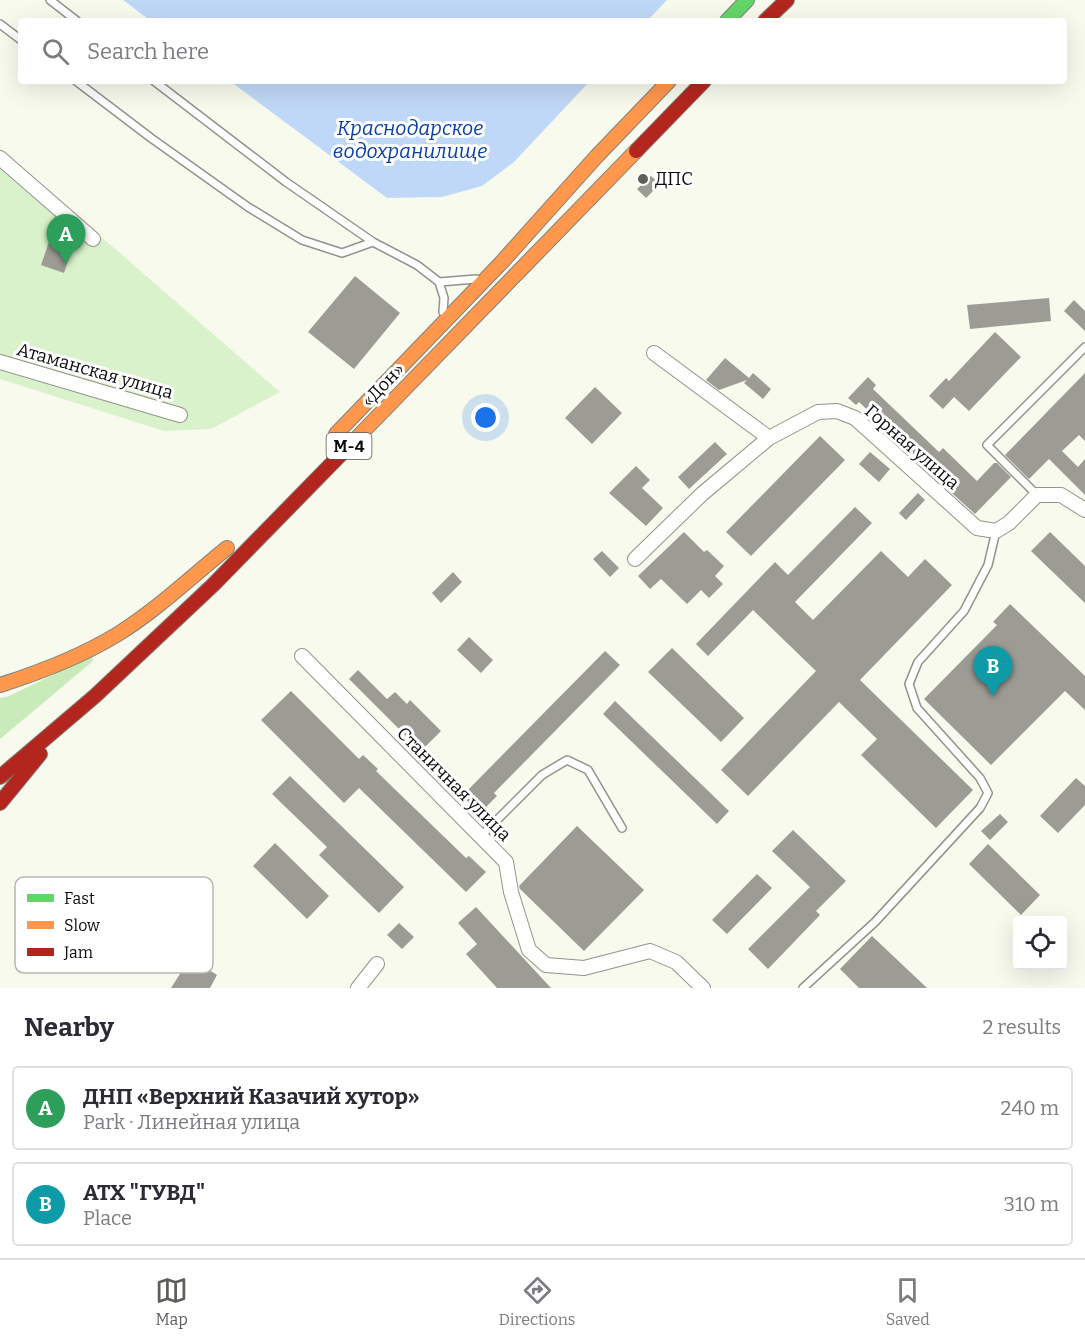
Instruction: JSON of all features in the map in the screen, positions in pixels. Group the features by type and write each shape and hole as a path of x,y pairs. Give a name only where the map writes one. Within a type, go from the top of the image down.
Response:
{"main road":[{"path":"730,18 747,0"},
{"path":"768,18 787,0"},
{"name":"«Дон»","path":"323,448 485,279 666,84"},
{"name":"«Дон»","path":"0,777 72,716 213,585 701,84"},
{"path":"0,685 86,651 118,634 160,603 231,544 127,645"},
{"path":"0,803 72,716"}],"street":[{"path":"0,158 93,239"},
{"path":"654,353 769,438"},
{"name":"Атаманская улица","path":"0,362 180,415"},
{"name":"Горная улица","path":"634,559 702,494 769,438 818,412 837,411 855,418 977,528 996,531"},
{"path":"996,531 1009,523 1037,495 1061,495 1085,510"},
{"name":"Станичная улица","path":"302,656 506,862 510,892 529,950 546,965 584,968 650,951 676,962 703,988"},
{"path":"358,988 377,964"}],"lane":[{"path":"50,0 73,18"},
{"path":"0,24 18,37"},
{"path":"80,84 248,207 302,240 342,253 373,242"},
{"path":"158,84 286,182 373,242 417,265 440,282 444,298 443,322"},
{"path":"440,282 485,279"},
{"path":"1037,495 987,445 1085,347"},
{"path":"803,988 875,922 980,808 988,793 980,778 916,708 909,684 918,662 964,611 988,566 996,531"},
{"path":"481,836 542,775 567,760 588,770 622,828"}],"green space":[{"path":"0,149 280,392 211,429 164,431 0,379"},
{"path":"92,656 93,661 0,739 0,698 9,696"}],"water":[{"path":"123,0 667,0 650,18 147,18"},
{"name":"Краснодарское водохранилище","path":"234,84 587,84 514,162 482,186 442,197 387,198"}],"building":[{"path":"651,176 660,184 646,198 637,189"},
{"path":"52,233 75,241 64,273 41,265"},
{"path":"355,276 400,313 354,369 308,332"},
{"path":"1049,298 1051,321 970,329 967,305"},
{"path":"1074,300 1085,311 1085,331 1064,311"},
{"path":"995,332 1021,357 969,411 954,397 943,409 929,396 946,378 949,381"},
{"path":"725,358 749,378 753,373 771,389 763,399 744,383 747,380 719,390 706,380"},
{"path":"1085,373 1085,441 1079,435 1062,451 1078,467 1085,459 1085,495 1049,459 1029,479 1005,455"},
{"path":"868,377 876,385 873,389 939,452 943,448 977,481 994,463 997,463 1011,477 975,514 922,466 924,464 859,402 856,405 848,398"},
{"path":"595,387 622,413 592,444 565,418"},
{"path":"820,436 845,460 751,556 726,532"},
{"path":"715,442 727,454 689,489 678,477"},
{"path":"870,452 890,469 879,482 859,464"},
{"path":"636,466 650,480 642,488 663,508 646,526 609,493"},
{"path":"918,493 925,500 906,520 899,513"},
{"path":"855,507 872,523 795,602 813,620 881,551 908,577 925,559 952,585 860,680 973,790 936,828 861,755 877,739 839,702 748,796 721,770 816,671 753,610 708,656 696,644 775,562 788,575"},
{"path":"684,532 704,552 707,550 724,566 715,576 723,584 709,598 701,590 687,604 661,579 650,589 638,576"},
{"path":"1050,532 1085,566 1085,603 1031,551"},
{"path":"602,551 619,568 610,577 593,559"},
{"path":"453,572 462,582 441,603 432,593"},
{"path":"1010,604 1085,676 1085,710 1065,691 991,765 924,699 997,625 993,622"},
{"path":"469,637 493,660 481,673 457,650"},
{"path":"672,648 744,718 721,742 648,672"},
{"path":"605,651 620,665 494,793 497,796 480,813 462,796"},
{"path":"358,670 387,699 395,692 407,704 410,700 441,731 421,751 349,679"},
{"path":"291,691 359,759 363,755 378,769 376,771 466,858 469,856 486,872 466,892 359,788 344,803 261,720"},
{"path":"615,701 729,811 717,824 603,714"},
{"path":"290,776 404,887 379,913 319,855 327,847 272,794"},
{"path":"1076,778 1085,786 1085,805 1058,833 1040,816"},
{"path":"1000,814 1008,822 990,840 981,831"},
{"path":"577,826 644,890 584,951 519,886"},
{"path":"793,830 846,881 816,911 820,915 768,969 748,949 810,887 772,851"},
{"path":"275,843 329,896 307,919 253,866"},
{"path":"988,844 1040,895 1021,915 969,864"},
{"path":"757,874 772,888 727,934 712,920"},
{"path":"476,907 551,988 497,988 466,954 477,944 458,923"},
{"path":"399,923 414,937 402,949 387,935"},
{"path":"872,936 927,988 859,988 840,969"},
{"path":"213,972 217,975 210,988 171,988 180,973"}],"traffic: fast":[{"path":"730,18 747,0"}],"traffic: slow":[{"path":"336,434 501,263 596,157 666,84"},
{"path":"348,447 636,151"},
{"path":"0,685 61,663 118,634 161,603 227,548"}],"traffic: jam":[{"path":"768,18 787,0"},
{"path":"636,151 701,84"},
{"path":"0,777 95,696 213,585 348,447"},
{"path":"0,803 40,754"}],"place":[{"name":"ДПС","path":"643,179"},
{"name":"ДНП «Верхний Казачий хутор»","path":"66,264"},
{"name":"АТХ \"ГУВД\"","path":"993,696"}]}
